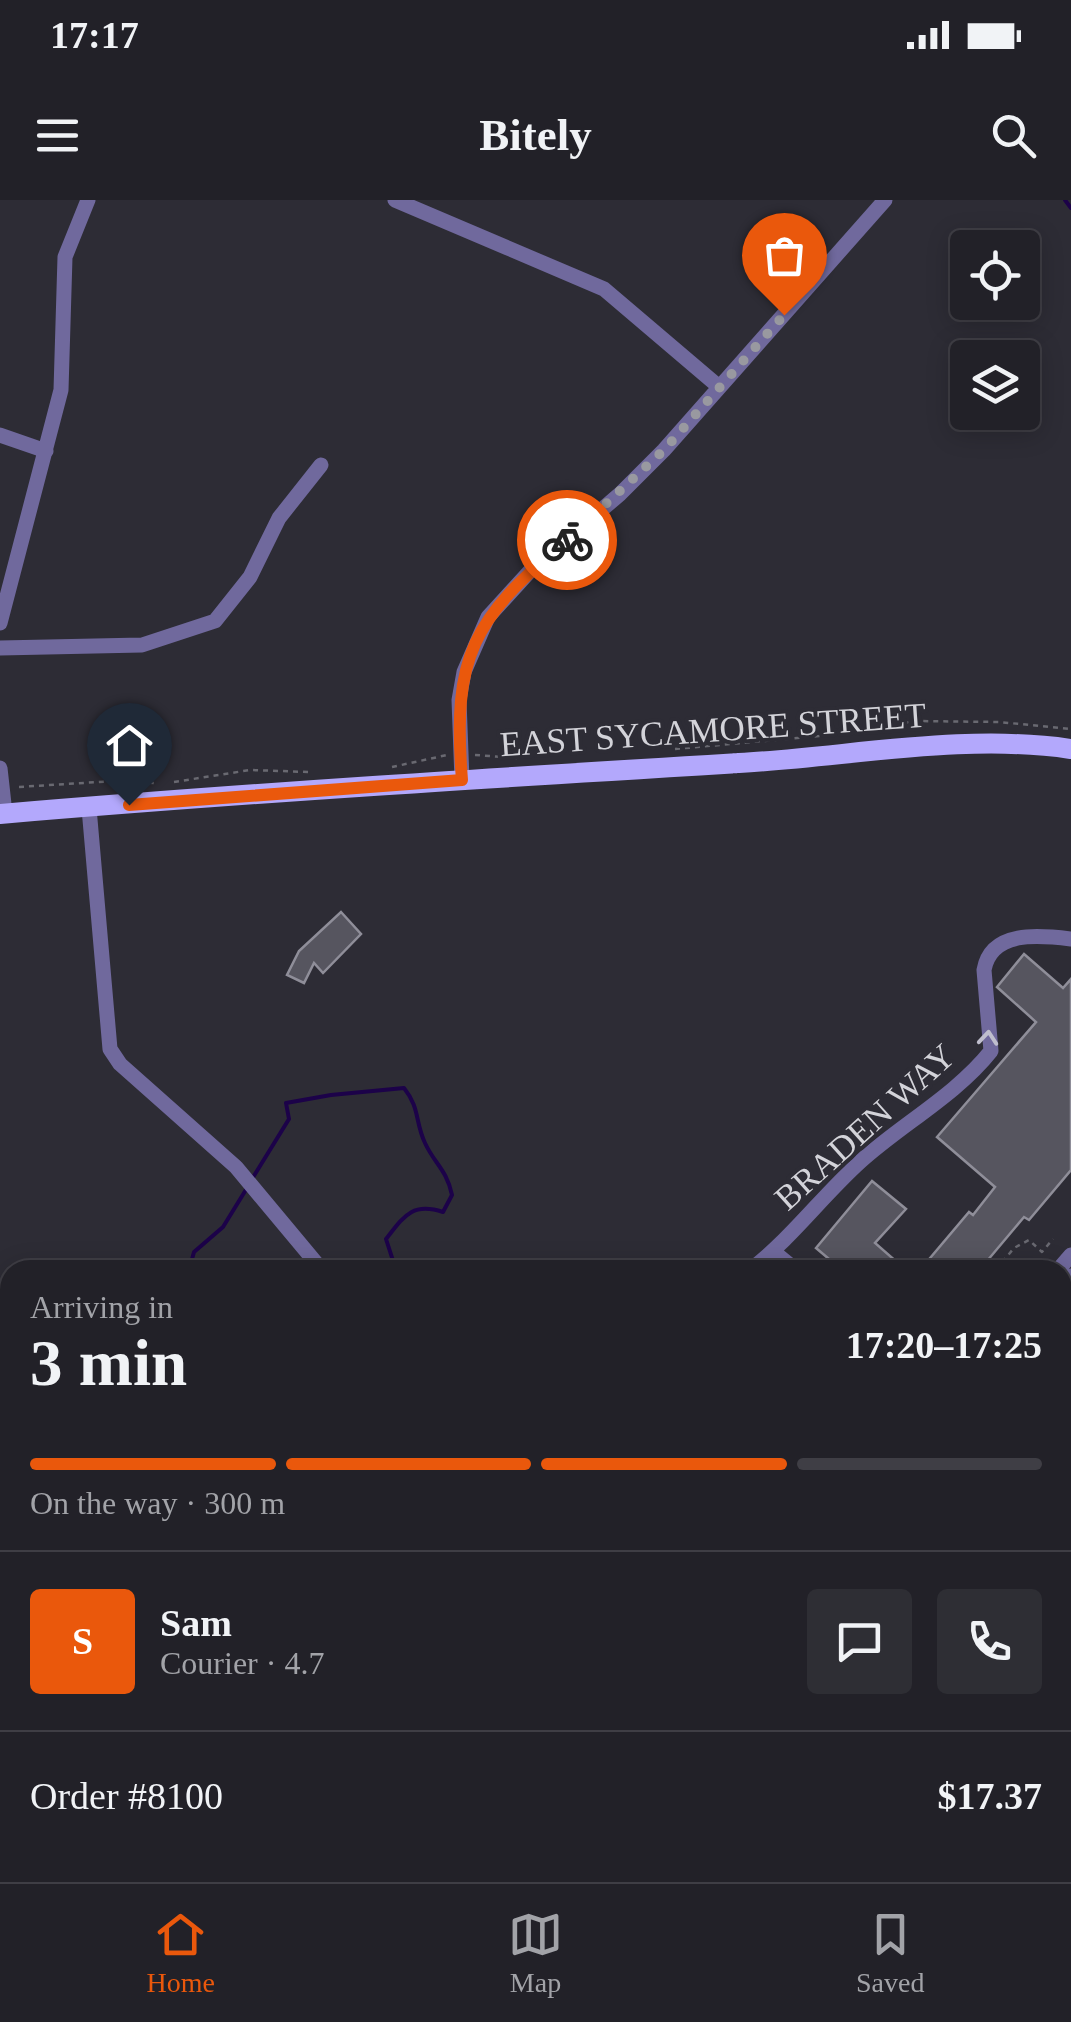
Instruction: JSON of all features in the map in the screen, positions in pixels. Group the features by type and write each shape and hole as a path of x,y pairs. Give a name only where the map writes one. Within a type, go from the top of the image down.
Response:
{"main road":[{"name":"EAST SYCAMORE STREET","path":"3,814 462,780 820,759 966,744 1015,743 1071,749"}],"street":[{"path":"0,623 60,390 65,257 88,200"},
{"path":"395,200 604,288 718,386"},
{"path":"462,780 459,700 464,672 488,618 518,582 642,472 885,200"},
{"path":"0,434 46,451"},
{"path":"0,648 142,645 214,622 250,577 279,518 321,466"},
{"path":"0,768 3,814"},
{"path":"90,808 110,1049 120,1064 236,1167 314,1260"},
{"name":"BRADEN WAY","path":"774,1252 859,1163 982,1061 990,1050 984,970 986,958 996,945 1026,936 1071,939"},
{"path":"763,1260 774,1252 784,1260"}],"path":[{"path":"660,750 819,736 916,721 999,722 1071,729"},
{"path":"473,754 524,759"},
{"path":"381,769 450,755"},
{"path":"14,787 114,781 162,784 250,770 322,774"},
{"path":"1005,1260 1019,1244 1029,1240 1042,1252 1053,1239"}],"building":[{"path":"341,912 361,934 323,973 314,963 304,983 287,975 299,951"},
{"path":"1024,954 1063,988 1071,979 1071,1170 1029,1220 1024,1217 988,1260 928,1260 995,1187 937,1137 1036,1022 997,987"},
{"path":"872,1181 906,1209 875,1243 895,1260 830,1260 816,1248"}],"waterway":[{"path":"1065,200 1071,208"},
{"path":"252,1179 289,1119 286,1103 404,1088 413,1102 425,1143 452,1195 443,1212 416,1210 398,1224 386,1239 393,1260"},
{"path":"192,1260 194,1252 223,1227 247,1188"}],"way so far":[{"path":"567,540 664,450 784,315"}],"route":[{"path":"129,805 462,780 459,700 464,672 478,636 506,594 567,540"}]}
